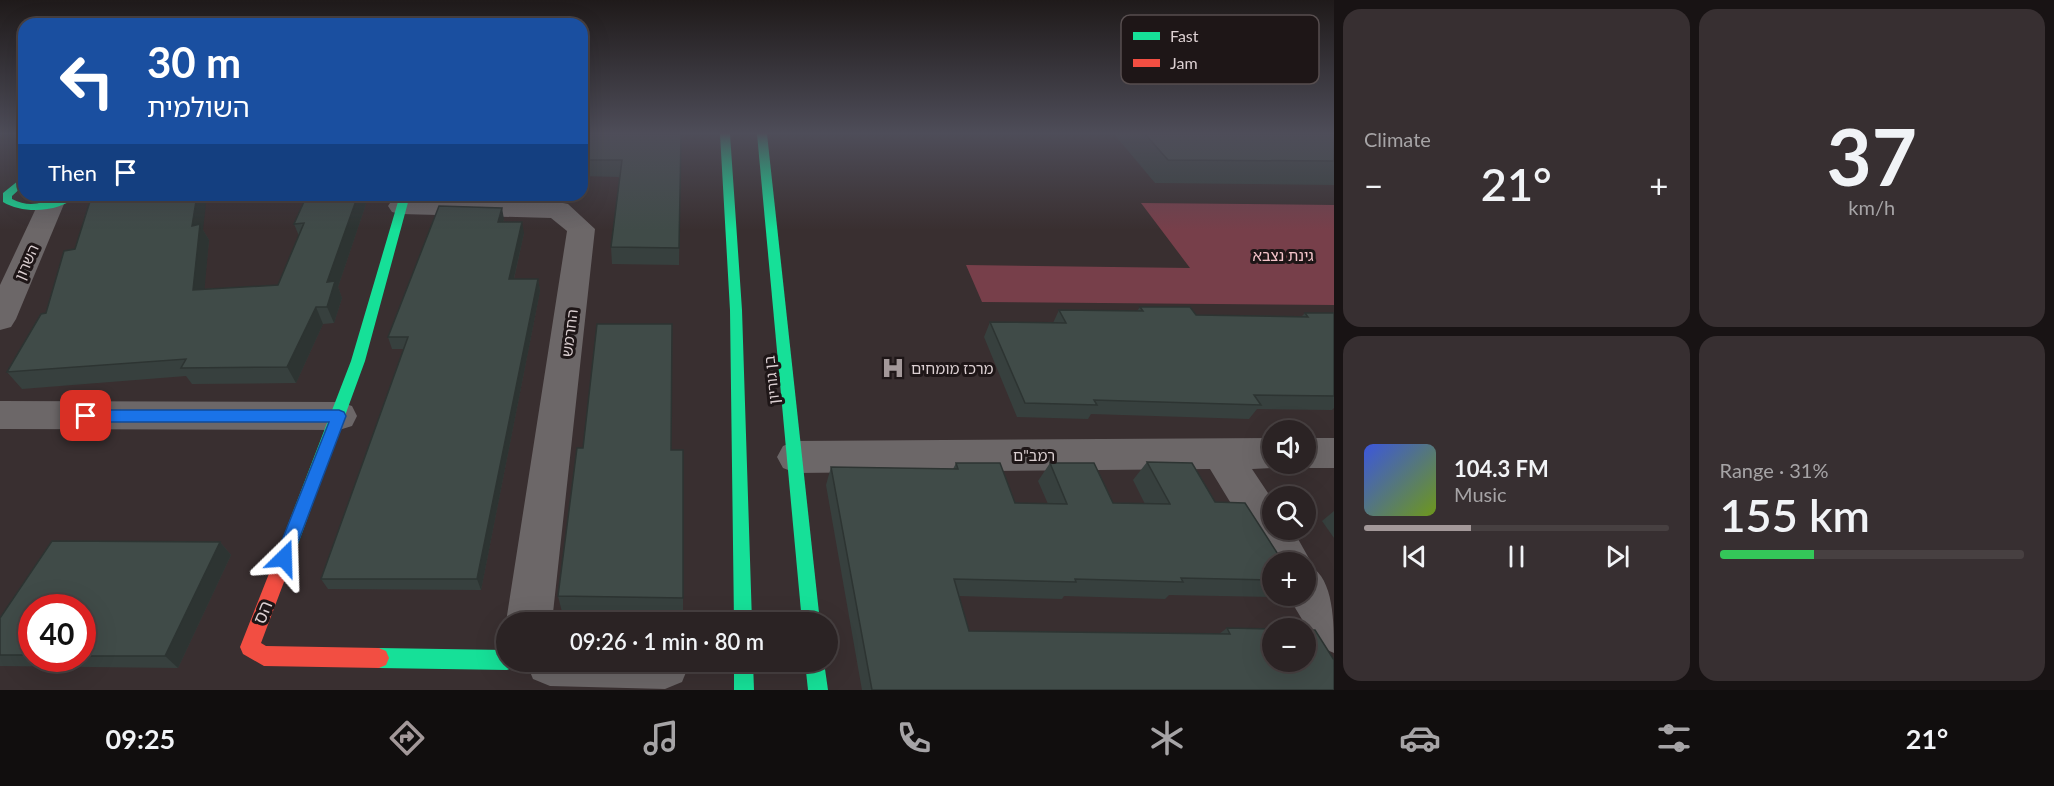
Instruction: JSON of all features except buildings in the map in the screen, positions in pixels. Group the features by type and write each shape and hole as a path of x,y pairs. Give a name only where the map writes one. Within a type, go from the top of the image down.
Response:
{"street":[{"name":"בן גוריון","path":"727,166 736,310 743,612"},
{"name":"בן גוריון","path":"765,166 810,612"},
{"path":"18,185 5,198 27,207 54,201"},
{"name":"השרון","path":"0,319 62,201"},
{"name":"הס","path":"403,201 361,350 339,416 250,647 264,656 496,660"},
{"name":"החרמש","path":"418,201 558,210 581,229 570,332 530,612"},
{"path":"0,415 339,416"},
{"name":"רמב\"ם","path":"795,457 1262,453"},
{"path":"1316,453 1334,453"},
{"path":"1221,454 1284,552"},
{"path":"1316,602 1334,630"},
{"path":"744,672 744,690"},
{"path":"816,672 818,690"}],"green space":[{"name":"גינת נצבא","path":"1141,203 1334,205 1334,305 982,302 966,265 1190,268"}],"traffic: fast":[{"path":"727,166 736,310 743,612"},
{"path":"765,166 810,612"},
{"path":"18,185 7,195 7,200 15,204 23,207 40,207 59,201"},
{"path":"281,566 358,361 403,201"},
{"path":"379,658 496,660"},
{"path":"744,672 744,690"},
{"path":"816,672 818,690"}],"traffic: jam":[{"path":"281,566 250,647 264,656 379,658"}],"place":[{"name":"מרכז מומחים","path":"893,368"}],"route":[{"path":"86,416 339,416 284,558"}]}
